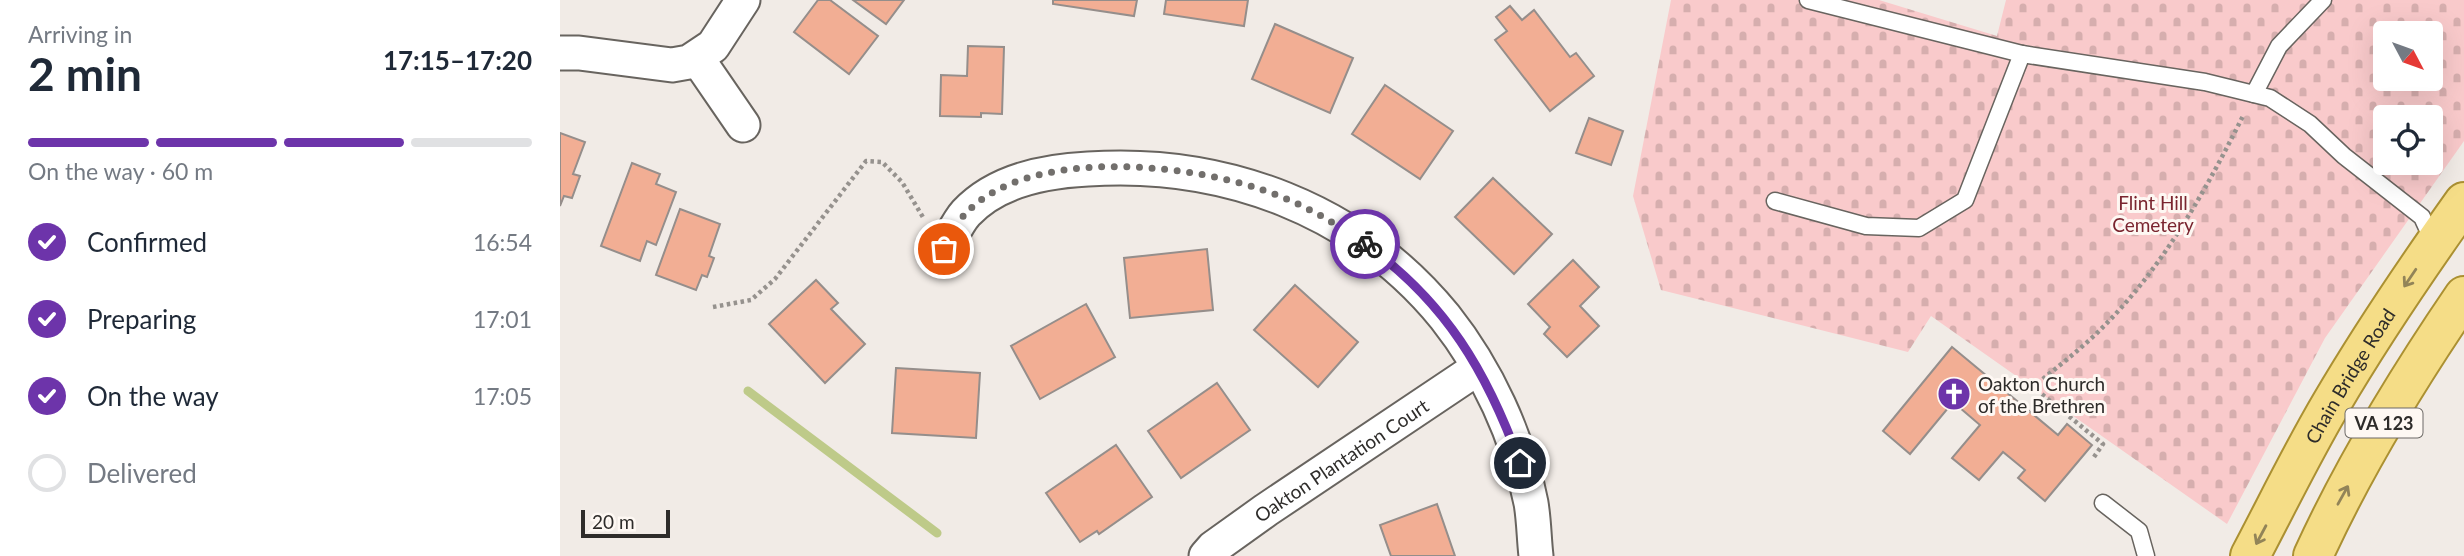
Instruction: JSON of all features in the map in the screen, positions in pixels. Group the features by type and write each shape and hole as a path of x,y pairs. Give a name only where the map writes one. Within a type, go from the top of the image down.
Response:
{"main road":[{"name":"Chain Bridge Road","path":"2250,556 2329,407 2369,340 2464,202"},
{"name":"VA 123","path":"2313,556 2381,428 2464,296"}],"street":[{"path":"560,53 673,65 697,58 713,46 743,0"},
{"path":"697,58 743,125"},
{"path":"944,249 966,213 995,191 1020,179 1070,170 1123,166 1170,169 1259,188 1303,206 1380,254 1422,292 1445,318 1478,368 1501,412 1520,463 1531,504 1536,556"},
{"name":"Oakton Plantation Court","path":"1206,556 1266,510 1478,368"}],"lane":[{"path":"1808,0 2022,54 2205,82 2270,98 2310,124 2344,156 2422,217 2434,243"},
{"path":"2254,94 2279,46 2323,0"},
{"path":"1775,201 1866,226 1919,228 1965,200 2022,54"},
{"path":"2103,503 2139,531 2146,556"}],"path":[{"path":"2094,457 2103,443 2033,387 2106,325 2149,275 2189,216 2227,150 2254,94"},
{"path":"713,307 751,300 775,279 866,161 882,162 902,182 944,249"}],"green space":[{"name":"Flint Hill Cemetery","path":"1671,0 1879,0 1997,36 2006,0 2464,0 2464,141 2443,171 2443,105 2373,105 2373,175 2440,175 2325,338 2227,524 1931,316 1908,352 1661,290 1633,196"}],"building":[{"path":"818,0 830,0 878,36 849,74 794,32"},
{"path":"853,0 904,0 886,24"},
{"path":"1053,0 1137,0 1134,16 1053,4"},
{"path":"1166,0 1248,0 1244,26 1164,14"},
{"path":"1510,6 1522,20 1534,10 1570,57 1576,53 1594,76 1550,111 1495,40 1507,31 1496,17"},
{"path":"1275,24 1353,58 1330,113 1252,79"},
{"path":"968,46 1004,47 1002,114 981,113 981,117 940,116 941,75 967,76"},
{"path":"1385,85 1453,131 1420,179 1352,134"},
{"path":"1589,118 1623,131 1611,165 1576,153"},
{"path":"560,133 585,142 573,174 580,176 572,198 564,196 560,206"},
{"path":"632,163 660,174 656,184 676,192 656,245 647,241 640,261 601,246"},
{"path":"1493,178 1552,234 1514,274 1455,217"},
{"path":"680,209 720,224 709,256 714,258 707,277 702,275 696,290 656,275"},
{"path":"1207,249 1213,310 1130,318 1124,258"},
{"path":"1573,260 1599,287 1580,306 1599,326 1567,357 1544,334 1550,327 1528,304"},
{"path":"816,280 838,303 831,309 865,344 825,383 769,324"},
{"path":"1295,285 1358,342 1318,387 1254,330"},
{"path":"1086,304 1115,357 1040,399 1011,346"},
{"path":"1952,347 2058,435 2067,424 2092,445 2045,501 2018,478 2025,470 2003,452 1979,480 1952,458 1980,425 1953,402 1910,454 1883,431"},
{"path":"896,368 980,373 976,438 892,433"},
{"path":"1217,383 1250,430 1181,478 1148,431"},
{"path":"1116,445 1152,497 1099,534 1097,531 1080,542 1046,493"},
{"path":"1437,504 1455,556 1391,556 1380,525"}],"waterway":[{"path":"748,391 937,533"}],"way so far":[{"path":"944,249 966,213 995,191 1020,179 1070,170 1123,166 1170,169 1259,188 1303,206 1365,244"}],"place":[{"name":"Oakton Church of the Brethren","path":"1954,394"}],"route":[{"path":"1365,244 1422,292 1445,318 1490,388 1520,463"}]}
